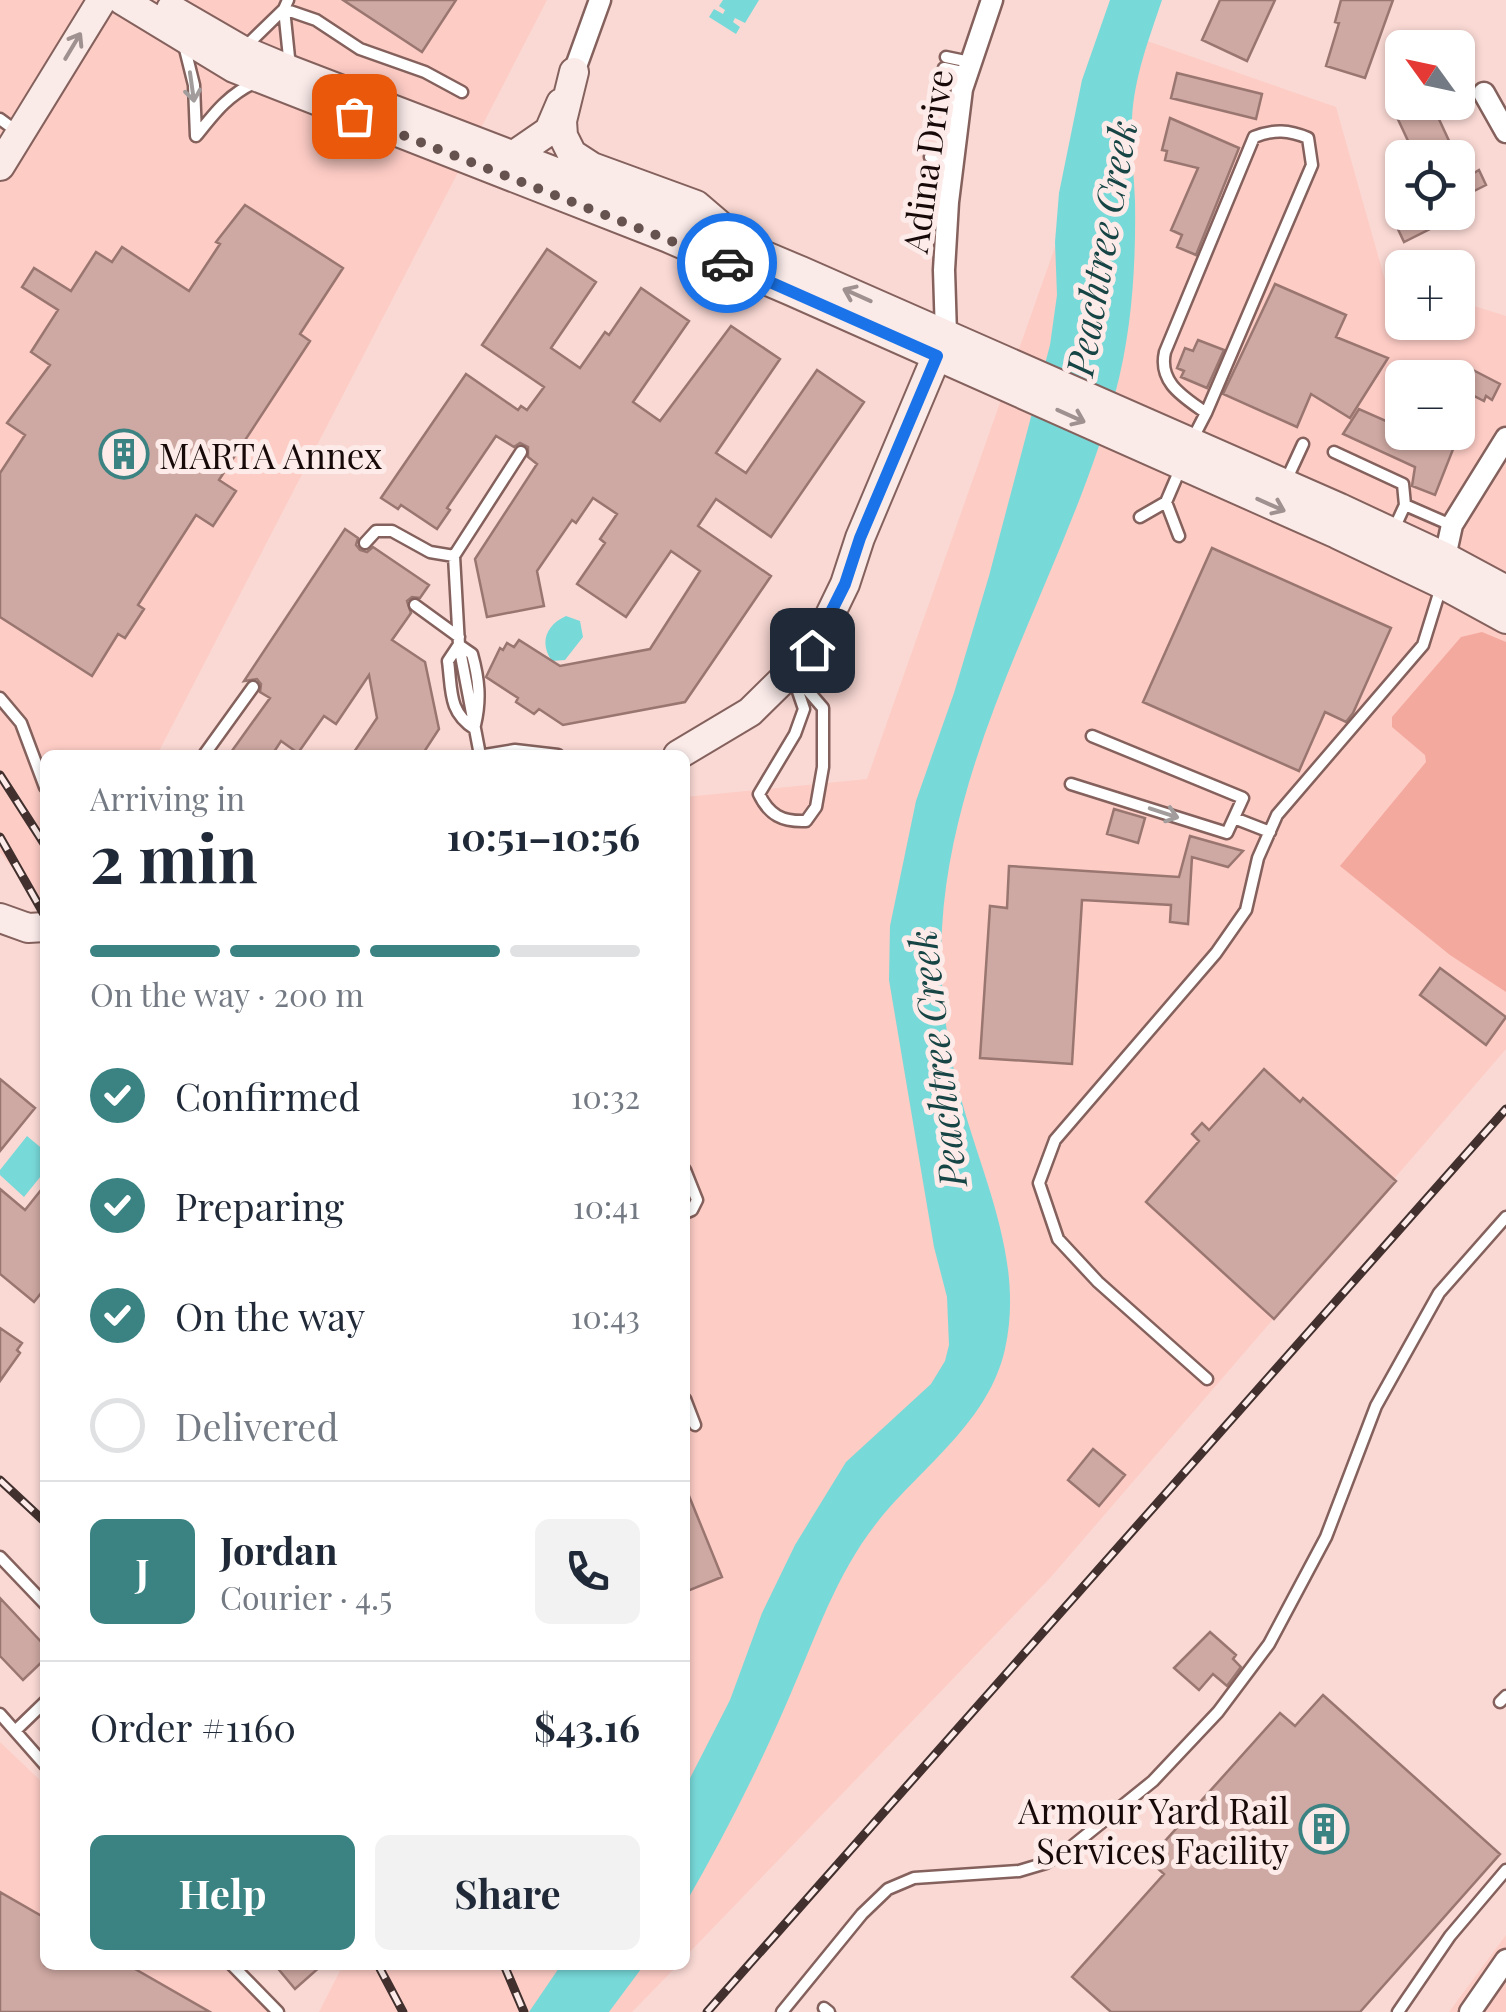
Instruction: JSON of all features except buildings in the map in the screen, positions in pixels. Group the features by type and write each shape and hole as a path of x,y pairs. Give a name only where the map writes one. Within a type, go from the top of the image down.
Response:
{"main road":[{"path":"0,166 10,126 102,0"},
{"path":"122,0 182,39 261,80 941,345"},
{"path":"157,0 242,50 744,246 986,366 1444,570 1506,590"},
{"path":"514,155 549,131 574,72"},
{"path":"574,72 562,122 563,136 572,154 592,167 696,205 744,246"},
{"path":"686,750 750,712 812,650 845,584 860,538 941,345"},
{"path":"1186,455 1284,484 1392,532 1506,619"},
{"path":"0,918 36,928"}],"street":[{"path":"574,72 600,0"},
{"name":"Adina Drive","path":"941,345 952,170 962,88 992,0"},
{"path":"1484,93 1506,132"},
{"path":"1444,570 1452,526 1506,438"},
{"path":"1470,2012 1506,1960"}],"lane":[{"path":"242,50 286,4"},
{"path":"286,4 290,70"},
{"path":"286,4 360,50 425,72 462,92"},
{"path":"182,39 194,85 196,136 235,92 261,80"},
{"path":"945,63 969,68"},
{"path":"1140,517 1166,502 1206,412 1312,164 1308,138 1290,130 1254,137 1165,352 1162,366 1175,392 1206,412"},
{"path":"930,157 952,170"},
{"path":"927,173 952,170"},
{"path":"1284,484 1304,444"},
{"path":"474,729 458,718 448,661 459,641 454,556 521,452"},
{"path":"1334,452 1403,484 1404,505 1392,532"},
{"path":"1166,502 1179,536"},
{"path":"1404,505 1452,526"},
{"path":"366,542 376,531 392,532 430,552 454,556"},
{"path":"1206,1379 1098,1282 1058,1240 1039,1184 1055,1140 1216,953 1246,910 1258,858 1278,815 1423,645 1444,570"},
{"path":"416,606 472,654 481,702 474,729 481,750"},
{"path":"791,670 822,708 822,767 816,806 806,821 788,822 767,810 759,794 795,734 804,708 791,670"},
{"path":"208,750 253,687"},
{"path":"0,698 22,723 40,773"},
{"path":"1071,784 1227,834 1243,798 1092,736"},
{"path":"1234,818 1270,832"},
{"path":"690,1182 697,1200 690,1211"},
{"path":"782,2012 862,1914 888,1890 914,1878 1018,1871 1046,1863 1152,1781 1218,1712 1269,1644 1294,1598 1326,1537 1376,1406 1439,1293 1506,1216"},
{"path":"690,1412 695,1425"},
{"path":"0,1558 40,1599"},
{"path":"15,1731 40,1707"},
{"path":"0,1714 40,1759"},
{"path":"1398,2012 1450,1936 1506,1870"},
{"path":"237,1970 278,2012"}],"shaded area":[{"path":"0,0 547,0 160,750 40,750 40,904 0,852"},
{"path":"1130,35 1336,107 1385,280 1385,340 1475,340 1475,306 1506,316 1506,1049 1050,1578 690,1952 690,797 867,779"},
{"path":"1482,632 1506,642 1506,992 1450,955 1340,866 1426,762 1425,755 1392,727 1392,717 1461,637"},
{"path":"0,1742 40,1780 40,1970 240,1970 285,2012 0,2012"},
{"path":"1506,1935 1506,2012 1449,2012"},
{"path":"340,1970 673,1970 632,2012 319,2012"}],"water":[{"path":"723,0 759,0 745,23 735,18 733,22 740,27 736,34 709,17 714,9 723,14 725,10 719,6"},
{"name":"Peachtree Creek","path":"1110,0 1162,0 1133,103 1132,298 1115,394 1094,461 1014,657 967,790 951,858 942,928 942,989 950,1051 1005,1250 1010,1316 1005,1349 997,1375 970,1421 879,1520 851,1561 754,1774 690,1895 690,1778 730,1700 762,1613 795,1545 846,1462 931,1384 945,1361 949,1345 947,1297 934,1247 889,980 890,926 916,801 989,576 1050,345 1057,295 1055,242 1059,193 1082,80"},
{"path":"566,616 580,621 583,637 565,660 552,661 545,641 549,629"},
{"path":"27,1136 40,1147 40,1177 24,1197 0,1175"},
{"path":"558,1970 640,1970 609,2012 529,2012"}],"railway":[{"path":"0,775 40,837"},
{"path":"0,837 40,907"},
{"path":"707,2012 1506,1109"},
{"path":"0,1480 40,1517"},
{"path":"381,1970 403,2012"},
{"path":"506,1970 524,2012"}],"way so far":[{"path":"354,116 727,263"}],"place":[{"name":"MARTA Annex","path":"124,454"},
{"name":"Armour Yard Rail Services Facility","path":"1324,1829"}],"route":[{"path":"727,263 937,356 860,538 845,584 812,650"}]}
